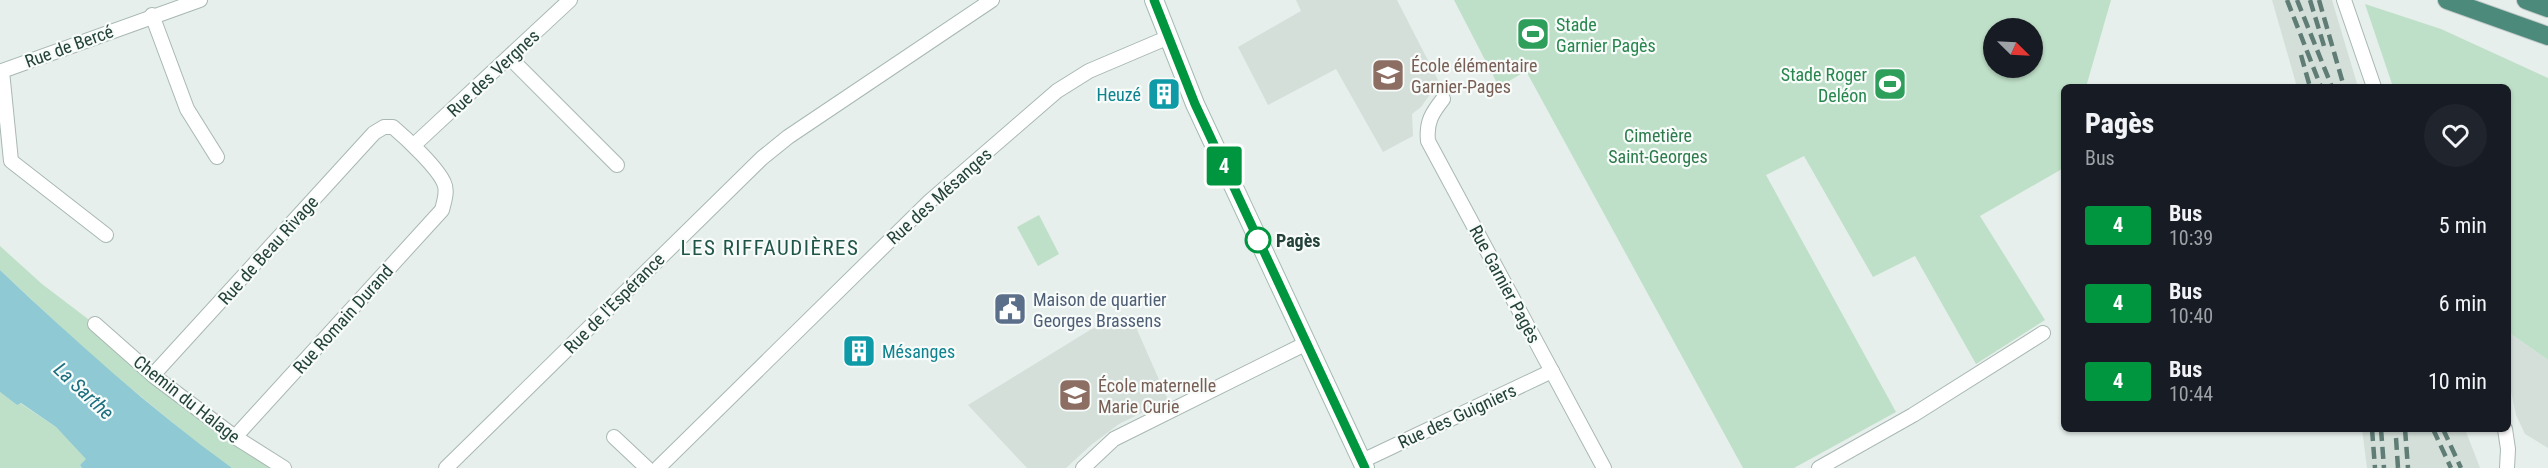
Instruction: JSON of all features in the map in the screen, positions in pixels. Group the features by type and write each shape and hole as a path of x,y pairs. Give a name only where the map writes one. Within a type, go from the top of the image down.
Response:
{"highway":[{"path":"2447,0 2548,36"},
{"path":"2526,0 2548,8"}],"main road":[{"path":"1154,0 1195,104 1305,344 1364,464"}],"street":[{"name":"Rue de Bercé","path":"106,235 11,162 1,70 200,0"},
{"name":"Rue des Vergnes","path":"414,146 570,0"},
{"name":"Rue de l'Espérance","path":"446,468 762,158 788,136 992,0"},
{"path":"2344,0 2373,84"},
{"path":"152,15 187,109 218,157"},
{"name":"Rue des Mésanges","path":"658,468 930,201 1057,91 1089,71 1169,37"},
{"path":"510,58 617,165"},
{"name":"Rue Garnier Pagès","path":"1443,99 1429,117 1426,128 1428,141 1604,468"},
{"name":"Rue de Beau Rivage","path":"153,375 374,133 384,127 393,127 414,146"},
{"name":"Rue Romain Durand","path":"235,436 442,210 446,198 444,183 414,146"},
{"name":"Chemin du Halage","path":"95,324 153,375 235,436 284,468"},
{"path":"1819,468 1913,415 2043,333"},
{"path":"1083,468 1114,439 1305,344"},
{"name":"Rue des Guigniers","path":"1364,464 1552,371"},
{"path":"2505,432 2508,449 2507,468"},
{"path":"614,437 647,468"}],"shaded area":[{"name":"École élémentaire Garnier-Pages","path":"1296,0 1397,0 1439,82 1421,107 1412,114 1413,136 1383,152 1336,69 1268,105 1238,47 1301,11"},
{"path":"2272,0 2332,0 2357,84 2296,84"},
{"name":"École maternelle Marie Curie","path":"1126,315 1131,316 1168,400 1119,424 1066,468 1027,468 968,405 1090,330"},
{"path":"2511,334 2548,360 2548,448 2525,434 2516,415 2511,391"},
{"path":"2362,432 2466,432 2480,468 2367,468"}],"green space":[{"name":"Cimetière Saint-Georges","path":"1454,0 2111,0 2087,84 2061,84 2061,170 1980,216 2045,320 1976,364 1915,256 1873,277 1804,156 1766,175 1896,412 1794,468 1743,468 1526,71 1499,87"},
{"path":"2365,4 2441,29 2548,78 2548,360 2511,334 2511,84 2392,84"},
{"path":"1039,215 1059,254 1038,266 1017,227"},
{"path":"0,246 42,284 284,468 232,468 207,451 94,358 0,270"},
{"path":"0,392 17,405 20,403 56,427 87,459 80,465 82,468 0,468"}],"water":[{"name":"La Sarthe","path":"0,270 113,373 171,422 232,468 82,468 80,465 86,459 56,427 21,403 17,405 0,392"}],"railway":[{"path":"2287,0 2320,84"},
{"path":"2297,0 2331,84"},
{"path":"2310,0 2324,46"},
{"path":"2319,0 2343,84"},
{"path":"2301,55 2309,84"},
{"path":"2372,432 2375,468"},
{"path":"2381,432 2384,468"},
{"path":"2405,432 2408,468"},
{"path":"2434,432 2451,468"},
{"path":"2444,432 2461,468"},
{"path":"2396,438 2398,468"}],"bus line":[{"name":"4","path":"1154,0 1195,104 1305,344 1365,468"}],"place":[{"name":"Stade Garnier Pagès","path":"1533,34"},
{"name":"École élémentaire Garnier-Pages","path":"1388,75"},
{"name":"Stade Roger Deléon","path":"1890,84"},
{"name":"Heuzé","path":"1164,94"},
{"name":"Pagès","path":"1258,240"},
{"name":"Maison de quartier Georges Brassens","path":"1010,309"},
{"name":"Mésanges","path":"859,351"},
{"name":"École maternelle Marie Curie","path":"1075,395"}],"district":[{"name":"LES RIFFAUDIÈRES","path":"770,248"}]}
